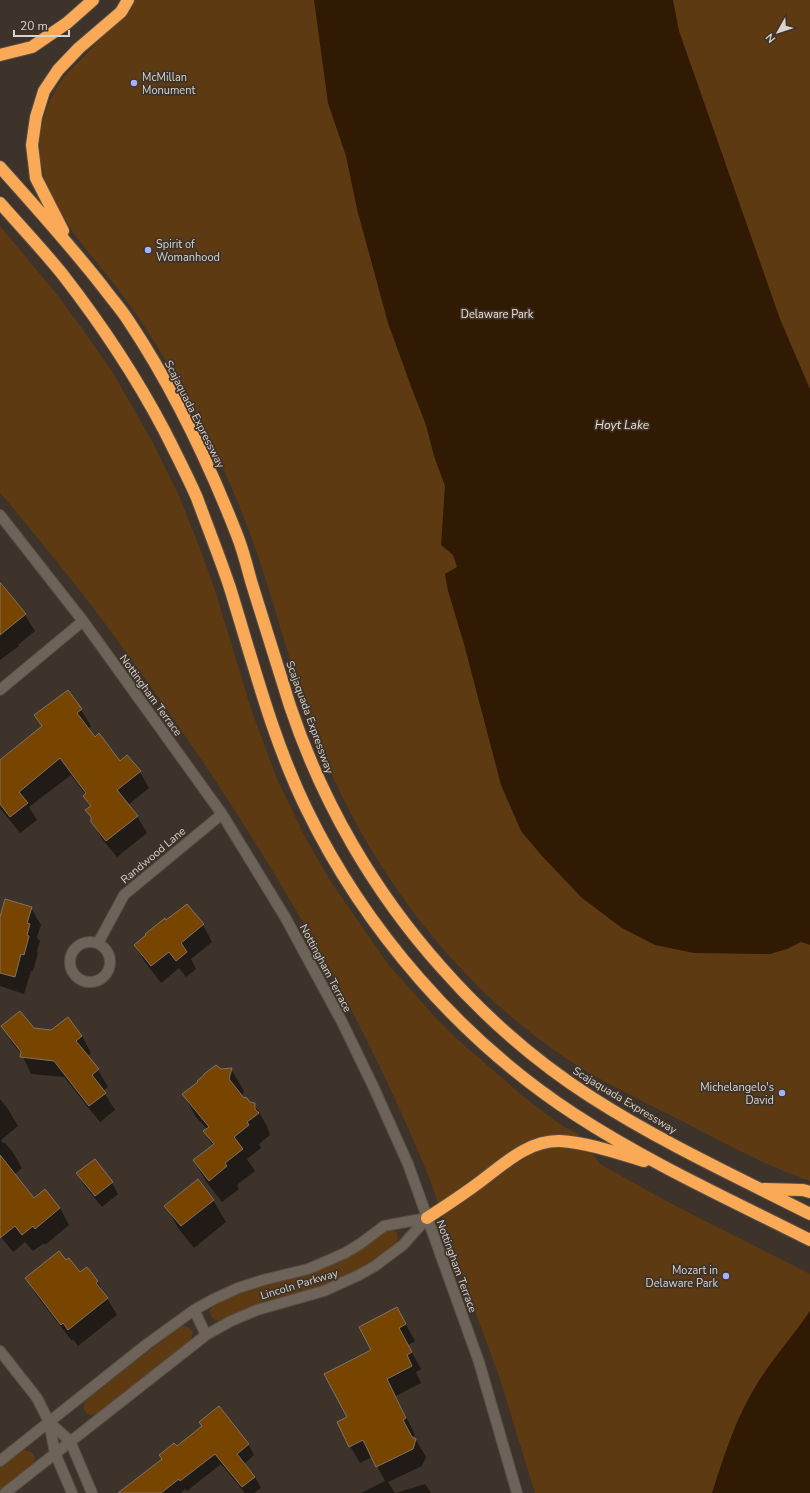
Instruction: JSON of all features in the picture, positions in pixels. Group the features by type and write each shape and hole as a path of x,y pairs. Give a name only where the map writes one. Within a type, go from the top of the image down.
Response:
{"highway":[{"path":"0,55 32,46 66,23 94,0"},
{"path":"73,250 36,178 32,145 36,117 44,90 58,70 79,48 120,12 128,0"},
{"name":"Scajaquada Expressway","path":"0,167 73,250 127,318 156,365 182,412 204,458 238,537 291,709 315,771 360,858 398,914 440,966 462,990 486,1014 538,1059 585,1093 619,1114 677,1146 810,1214"},
{"path":"0,203 61,272 106,333 140,386 180,462 195,495 229,585 268,714 292,778 306,809 329,851 373,919 400,956 461,1022 538,1088 572,1112 600,1130 664,1166 810,1240"},
{"path":"426,1218 454,1201 519,1153 538,1144 559,1141 590,1146 664,1166"},
{"path":"760,1188 803,1190 810,1192"}],"street":[{"name":"Nottingham Terrace","path":"0,515 83,621 222,814 285,917 342,1022 408,1164 426,1218 479,1362 517,1493"},
{"path":"0,690 83,621"},
{"name":"Randwood Lane","path":"98,943 124,895 222,814"},
{"path":"82,943 98,943 109,954 109,970 98,981 90,982 82,980 75,976 71,969 71,954 76,947 82,943"},
{"name":"Lincoln Parkway","path":"0,1461 147,1344 194,1310 238,1288 308,1269 327,1261 360,1244 384,1226 426,1218"},
{"name":"Lincoln Parkway","path":"5,1493 206,1335 231,1321 257,1310 324,1291 359,1275 403,1245 426,1218"},
{"path":"194,1310 206,1335"},
{"path":"0,1351 34,1392 50,1422 70,1441 92,1493"},
{"path":"50,1422 55,1453 72,1493"}],"green space":[{"name":"Delaware Park","path":"133,0 810,0 810,1181 743,1153 606,1082 564,1057 524,1027 486,994 450,957 418,918 388,876 362,833 338,788 318,742 299,688 256,550 236,497 218,458 182,389 156,344 127,301 60,213 50,193 43,173 40,152 42,124 52,96 65,76 112,27"},
{"path":"0,226 55,292 81,327 113,373 152,441 180,498 202,554 215,590 251,709 277,779 305,837 331,882 388,964 435,1017 458,1040 529,1101 564,1127 577,1133 600,1164 668,1202 810,1274 810,1493 535,1493 500,1379 453,1251 430,1180 394,1096 358,1023 320,952 279,882 192,745 98,614 0,493"},
{"path":"390,1229 397,1232 398,1240 396,1244 370,1262 342,1278 309,1290 259,1305 221,1321 215,1320 211,1316 210,1310 215,1303 239,1292 264,1284"},
{"path":"184,1326 191,1329 193,1333 190,1341 97,1415 90,1415 84,1410 85,1401 179,1327"},
{"path":"25,1450 33,1453 35,1457 33,1465 0,1491 0,1468"}],"water":[{"name":"Hoyt Lake","path":"314,0 673,0 679,31 780,319 810,389 810,945 801,942 787,949 770,954 694,953 655,945 622,928 582,898 542,856 521,831 501,785 464,644 448,591 445,574 457,567 453,555 441,545 445,486 434,456 426,425 388,323 357,209 346,156 328,103"},
{"path":"810,1311 810,1493 712,1493 724,1456 744,1407 763,1374"}],"building":[{"path":"0,582 26,614 0,635"},
{"path":"68,690 82,709 77,713 95,737 99,733 120,761 127,755 141,771 117,790 138,816 106,841 91,822 91,817 85,810 91,806 83,796 86,793 60,758 19,792 28,803 10,817 0,804 0,760 42,726 34,715"},
{"path":"5,899 32,907 27,923 30,924 27,935 29,936 24,955 21,954 15,977 0,973 0,917"},
{"path":"187,904 204,924 181,943 187,952 176,961 169,952 151,966 134,945 165,918 166,920"},
{"path":"20,1011 34,1028 51,1030 68,1017 82,1036 76,1041 99,1069 92,1075 106,1093 89,1106 54,1061 20,1057 21,1052 1,1026"},
{"path":"216,1065 221,1069 232,1068 229,1079 244,1098 246,1097 250,1102 255,1103 255,1109 259,1113 247,1122 249,1125 234,1137 243,1149 225,1163 227,1166 209,1181 193,1160 214,1144 203,1131 209,1127 182,1094 198,1082 197,1081 204,1074"},
{"path":"0,1155 34,1198 45,1189 60,1208 35,1229 33,1226 22,1235 15,1226 0,1238"},
{"path":"95,1159 113,1182 95,1196 76,1173"},
{"path":"198,1179 214,1200 181,1226 164,1206"},
{"path":"59,1251 66,1260 69,1258 80,1272 87,1267 98,1281 96,1283 108,1298 68,1330 63,1323 61,1325 25,1278"},
{"path":"397,1307 406,1324 399,1328 412,1352 407,1355 412,1366 387,1379 406,1418 403,1420 412,1437 416,1439 413,1449 376,1467 363,1440 349,1447 337,1422 347,1417 324,1374 371,1350 359,1327"},
{"path":"219,1406 249,1444 237,1454 255,1477 242,1487 215,1454 180,1481 179,1479 161,1493 118,1493 162,1459 159,1455 174,1443 177,1446 202,1426 199,1422"}],"place":[{"name":"McMillan Monument","path":"134,83"},
{"name":"Spirit of Womanhood","path":"148,250"},
{"name":"Michelangelo's David","path":"782,1093"},
{"name":"Mozart in Delaware Park","path":"726,1276"}]}
